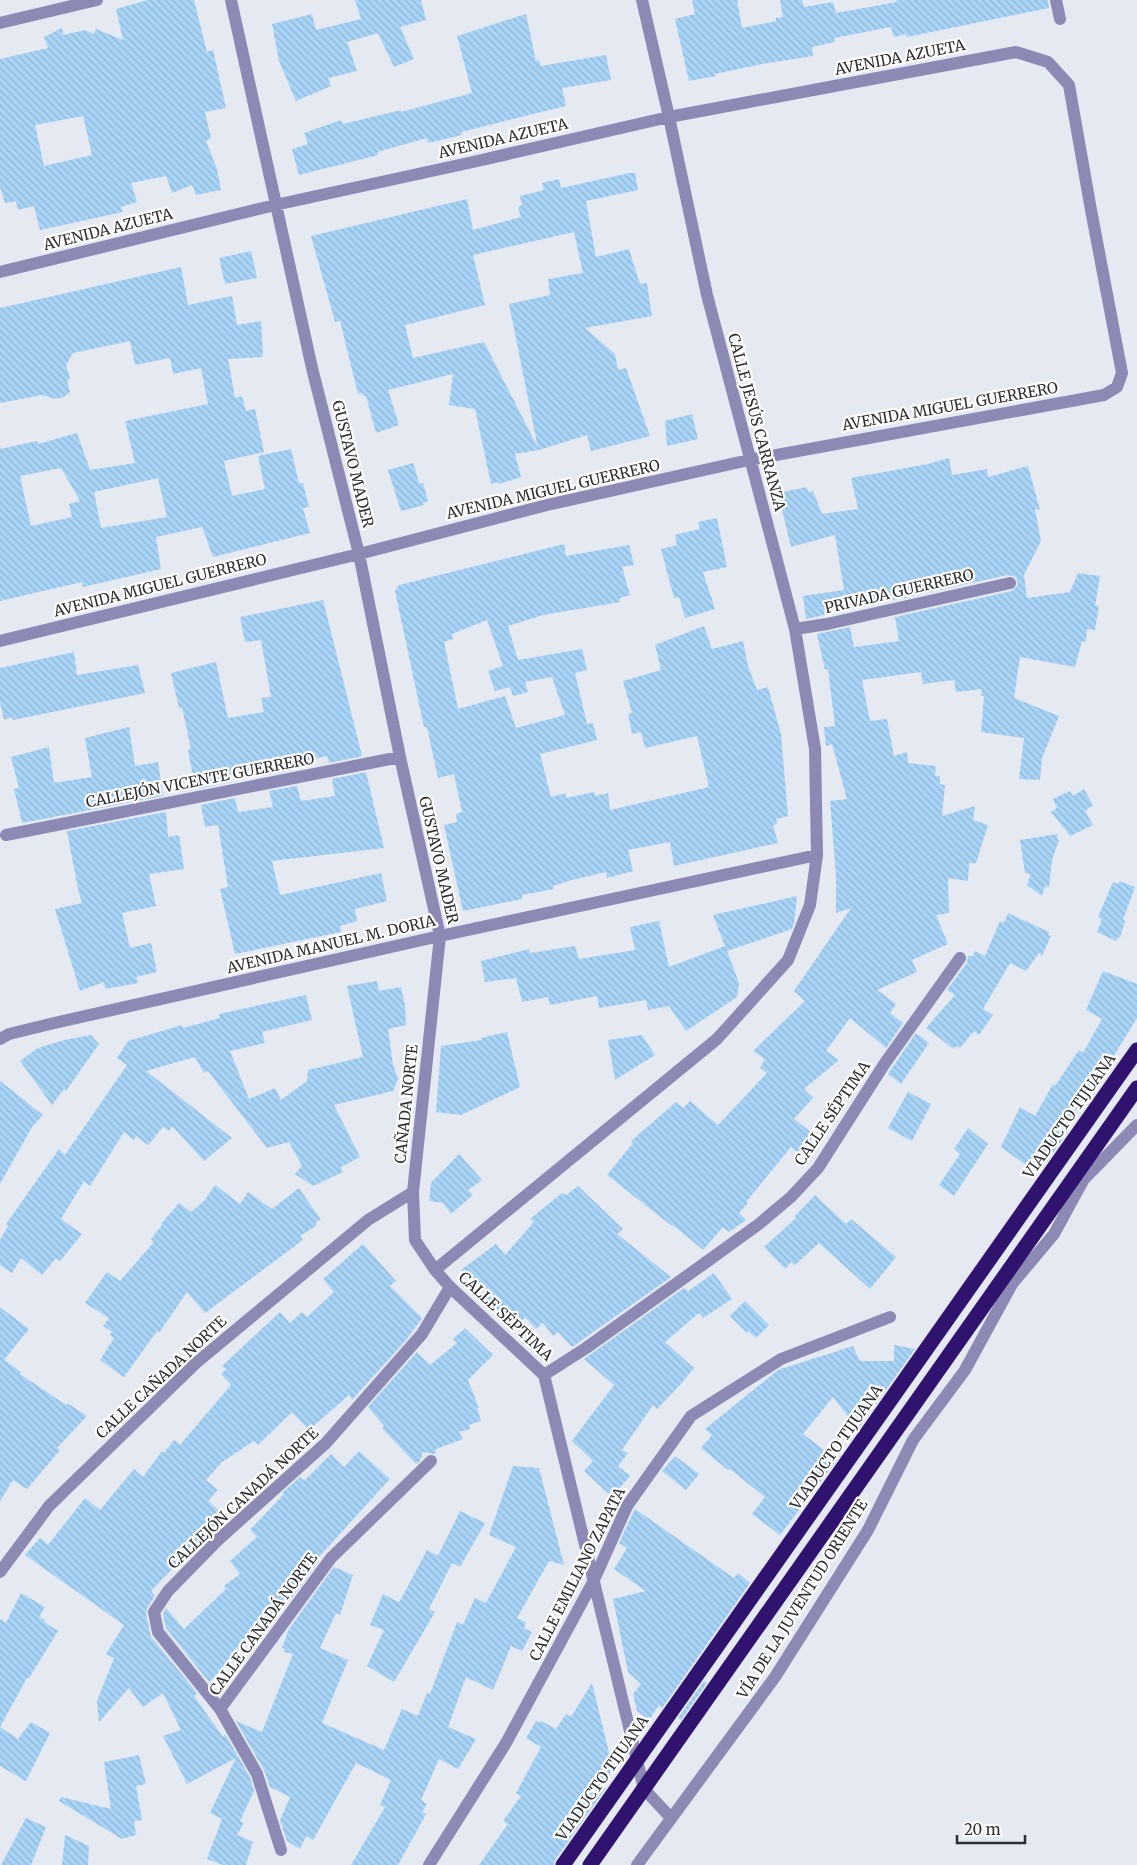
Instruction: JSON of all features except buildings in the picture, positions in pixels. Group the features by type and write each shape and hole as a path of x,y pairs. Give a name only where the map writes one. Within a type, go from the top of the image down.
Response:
{"highway":[{"name":"VIADUCTO TIJUANA","path":"563,1865 1137,1050"},
{"path":"590,1865 1137,1088"}],"street":[{"path":"0,23 97,0"},
{"name":"GUSTAVO MADER","path":"231,0 312,368 359,554 400,757 440,936"},
{"name":"CALLE JESÚS CARRANZA","path":"642,0 707,295 795,629 814,749 817,855"},
{"path":"1056,0 1060,19"},
{"name":"AVENIDA AZUETA","path":"0,272 275,205 669,117 1016,52 1048,62 1069,85 1122,373 1116,387"},
{"name":"AVENIDA MIGUEL GUERRERO","path":"0,640 359,554 547,504 749,460 1104,395 1116,387"},
{"name":"PRIVADA GUERRERO","path":"795,629 827,624 1010,583"},
{"name":"CALLEJÓN VICENTE GUERRERO","path":"6,835 400,757"},
{"name":"AVENIDA MANUEL M. DORIA","path":"0,1039 9,1034 50,1024 440,936 817,855"},
{"name":"CALLE SÉPTIMA","path":"817,855 810,905 788,960 718,1039 435,1270 450,1287 544,1375 586,1348 698,1269 759,1224 791,1197 818,1168 885,1063 960,958"},
{"name":"CAÑADA NORTE","path":"435,1270 415,1240 413,1192 440,936"},
{"name":"VÍA DE LA JUVENTUD ORIENTE","path":"637,1865 780,1669 868,1530 913,1440 965,1370 1012,1284 1054,1234 1084,1179 1131,1133 1137,1124"},
{"name":"CALLE CAÑADA NORTE","path":"0,1572 49,1506 196,1363 368,1220 413,1192"},
{"name":"CALLEJÓN CANADÁ NORTE","path":"281,1850 257,1774 220,1709 158,1632 154,1612 168,1591 218,1540 326,1443 422,1334 450,1287"},
{"name":"CALLE EMILIANO ZAPATA","path":"429,1865 506,1744 593,1582 626,1506 691,1416 782,1359 890,1317"},
{"path":"544,1375 644,1789 671,1818"},
{"name":"CALLE CANADÁ NORTE","path":"220,1709 331,1558 432,1461"}]}
